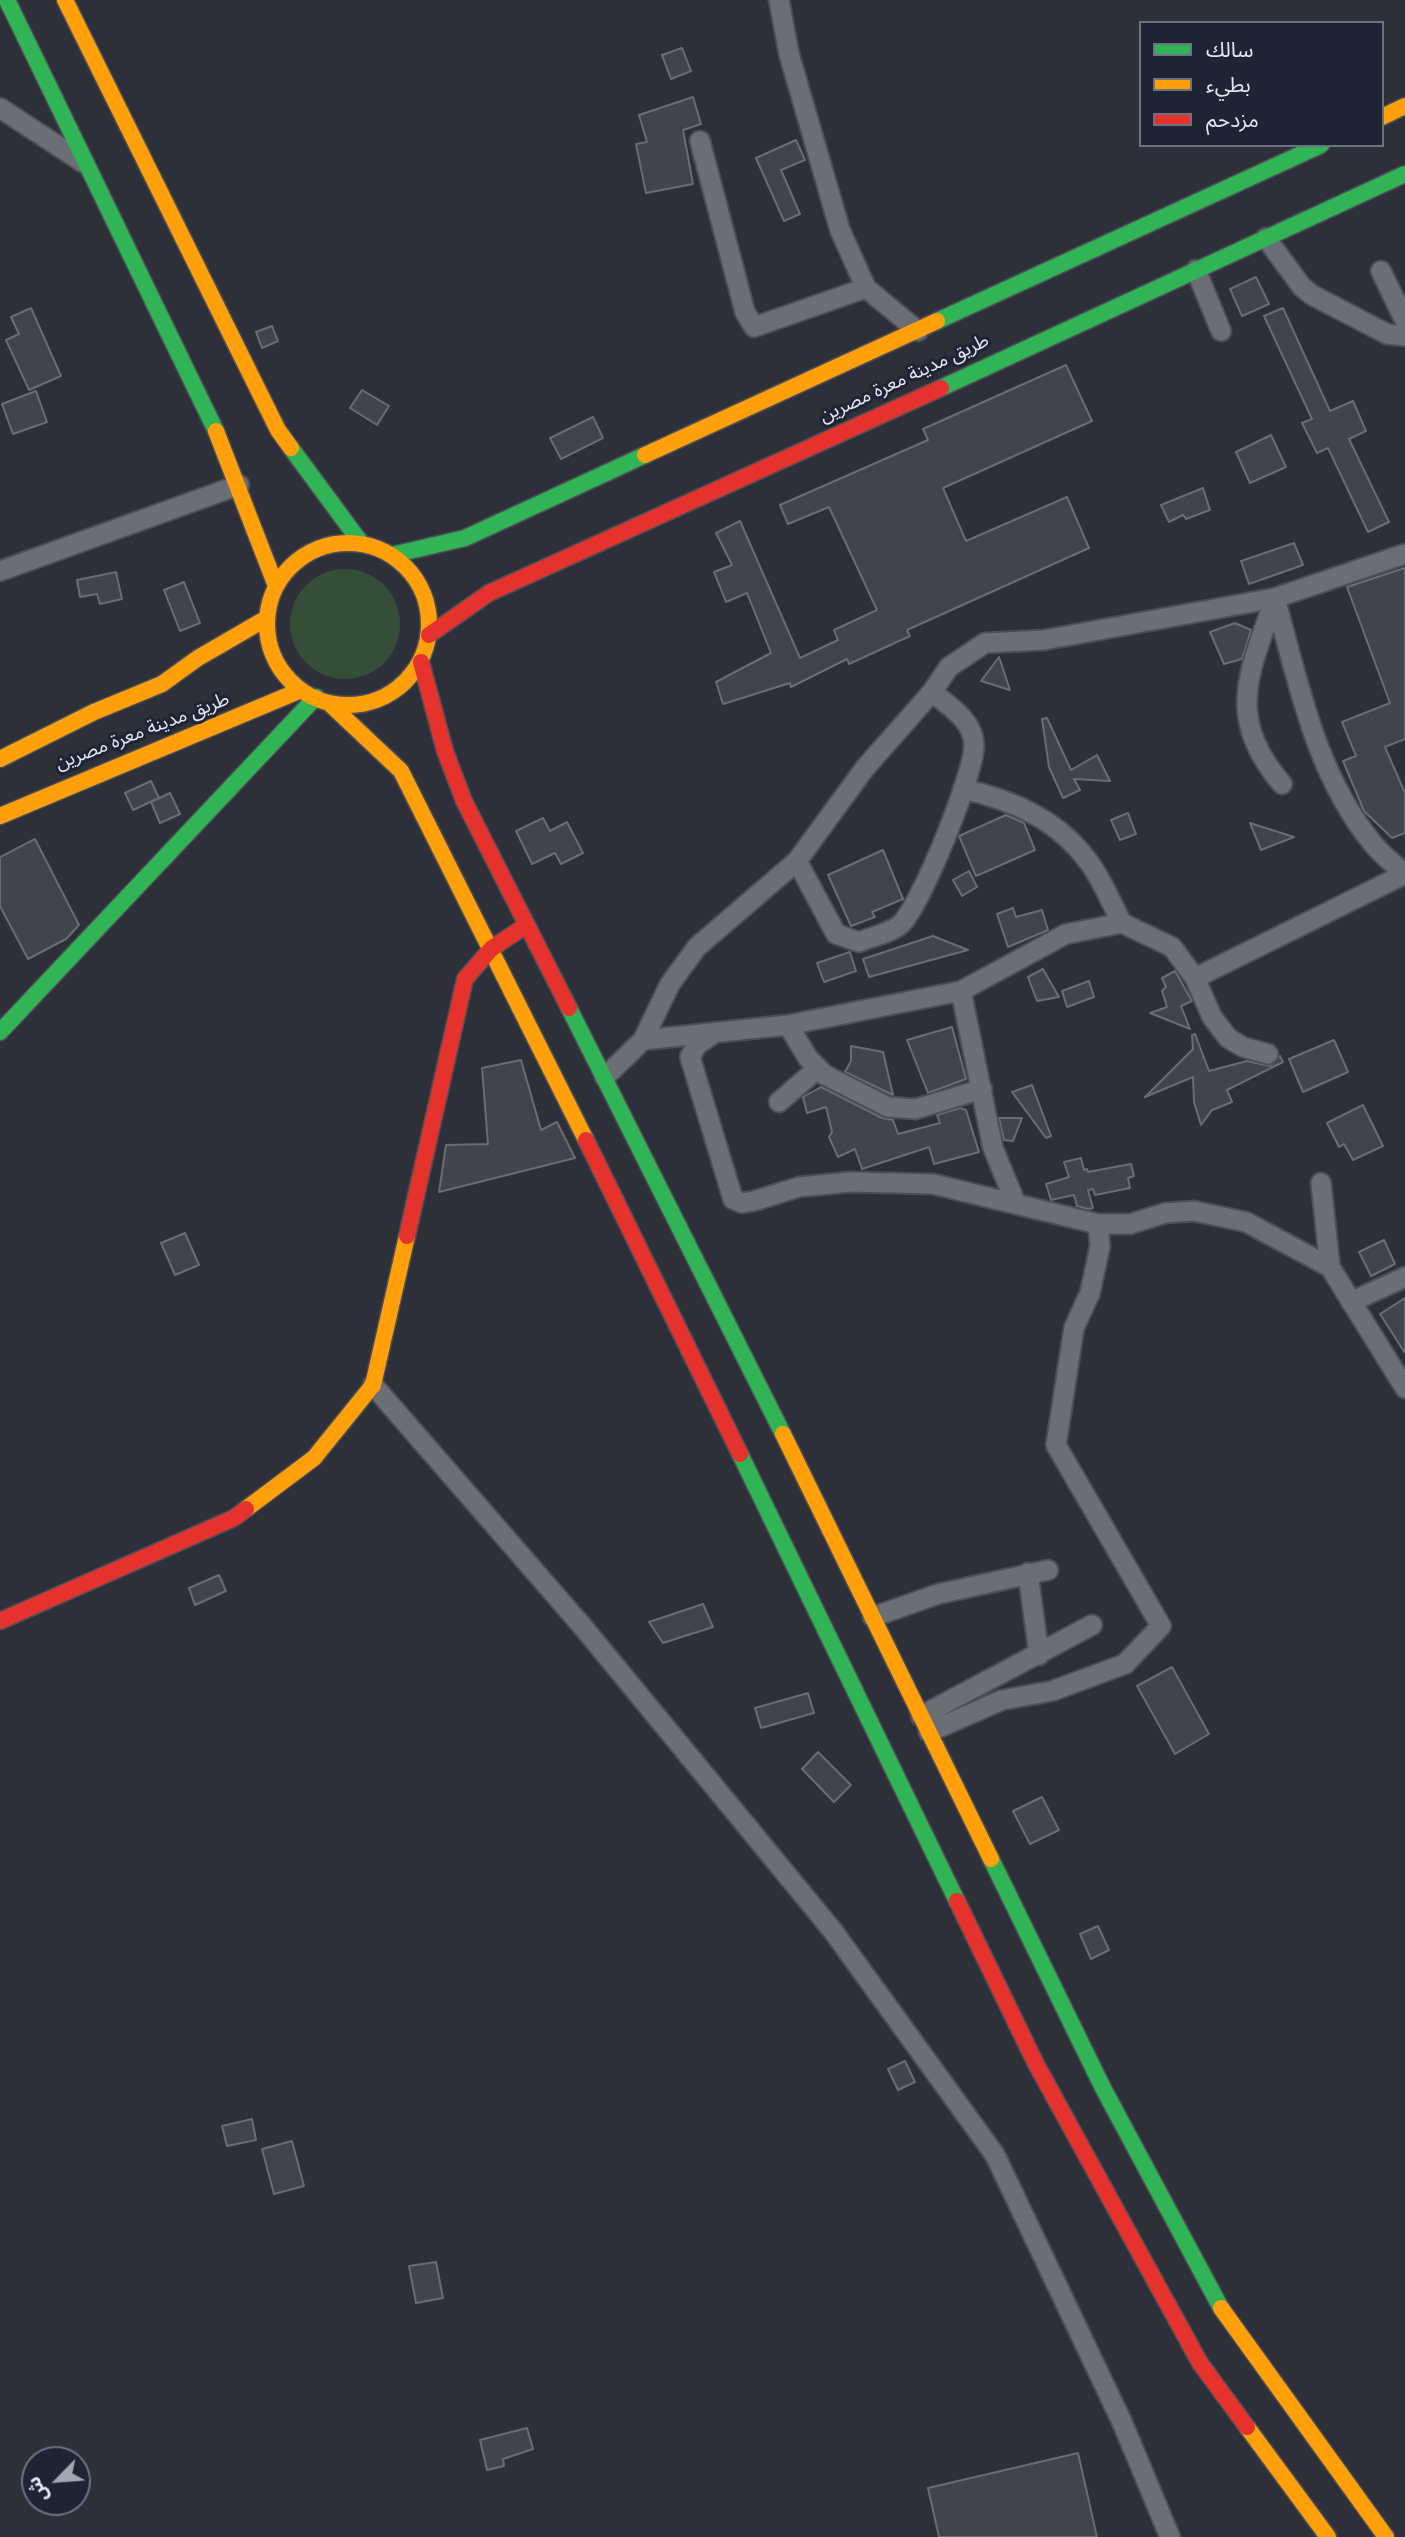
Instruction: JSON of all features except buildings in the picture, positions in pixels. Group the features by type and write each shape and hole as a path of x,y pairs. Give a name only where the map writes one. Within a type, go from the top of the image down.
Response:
{"main road":[{"path":"7,0 226,451 276,586"},
{"path":"65,0 278,430 361,543"},
{"path":"1384,116 1405,107"},
{"name":"طريق مدينة معرة مصرين","path":"392,555 465,538 1317,147"},
{"name":"طريق مدينة معرة مصرين","path":"429,635 489,593 616,538 1405,174"},
{"path":"316,697 352,706 380,700 403,685 421,662 429,635 429,612 422,590 410,570 392,555 361,543 336,543 312,551 291,565 276,586 267,618 269,640 276,662 316,697 401,771 652,1273 1036,2064 1200,2362 1328,2537"},
{"name":"طريق مدينة معرة مصرين","path":"0,759 94,712 162,684 198,658 267,618"},
{"path":"421,662 445,751 464,801 605,1077 1103,2088 1214,2298 1386,2537"},
{"path":"0,1032 316,697"},
{"name":"طريق مدينة معرة مصرين","path":"0,816 69,783 234,721 316,697"},
{"path":"0,1621 234,1518 314,1458 373,1385 461,992 474,966 491,948 526,926"}],"street":[{"path":"779,0 789,54 840,230 866,288 918,331"},
{"path":"0,108 88,166"},
{"path":"700,141 745,312 754,327 866,288"},
{"path":"1266,238 1302,287 1312,295 1387,334 1405,336"},
{"path":"1196,270 1221,331"},
{"path":"1381,271 1405,321"},
{"path":"0,572 239,485"},
{"path":"605,1077 643,1040 670,984 697,947 797,861 864,768 932,692 949,667 985,643 1044,640 1275,598 1405,554"},
{"path":"1275,598 1248,678 1245,707 1254,742 1282,784"},
{"path":"1195,978 1405,874 1374,846 1349,810 1313,734 1275,598"},
{"path":"797,861 836,934 859,942 901,925 924,890 963,789 974,745 971,732 961,716 932,692"},
{"path":"963,789 1000,798 1030,810 1060,832 1088,861 1122,923 1172,947 1195,978 1212,1017 1228,1038 1243,1047 1268,1054"},
{"path":"643,1040 788,1024 961,991 1066,934 1122,923"},
{"path":"961,991 993,1148 1016,1204"},
{"path":"788,1024 817,1069 875,1102 901,1110 916,1109 982,1089"},
{"path":"714,1034 697,1045 690,1057 733,1199 742,1203 799,1187 837,1184 933,1184 1098,1224 1130,1224 1166,1213 1194,1211 1246,1222 1330,1267"},
{"path":"779,1102 817,1069"},
{"path":"1321,1183 1330,1267 1405,1388"},
{"path":"925,1724 1002,1700 1052,1692 1125,1664 1161,1626 1056,1445 1074,1328 1090,1293 1100,1246 1098,1224"},
{"path":"1351,1302 1405,1276"},
{"path":"373,1385 583,1627 833,1931 995,2155 1122,2422 1170,2537"},
{"path":"873,1617 938,1594 1038,1572 1039,1655"},
{"path":"925,1724 1092,1625"}],"green space":[{"path":"345,569 366,573 384,585 396,603 400,624 396,645 384,663 366,675 345,679 324,675 306,663 294,645 290,624 294,603 306,585 324,573"}],"traffic: fast":[{"path":"7,0 216,431"},
{"path":"937,321 1317,147"},
{"path":"941,388 1405,174"},
{"path":"291,448 361,543"},
{"path":"392,555 465,538 645,455"},
{"path":"0,1032 316,697"},
{"path":"569,1008 783,1434"},
{"path":"740,1454 957,1901"},
{"path":"991,1859 1103,2088 1221,2308"}],"traffic: slow":[{"path":"65,0 278,430 291,448"},
{"path":"1384,116 1405,106"},
{"path":"645,455 937,321"},
{"path":"216,431 276,586"},
{"path":"348,543 379,549 393,556 405,567 416,579 423,593 429,624 423,655 416,669 405,681 393,692 379,699 348,705 317,699 303,692 291,681 280,669 273,655 267,624 273,593 280,579 291,567 303,556 317,549 348,543"},
{"path":"0,759 94,712 162,684 198,658 267,618"},
{"path":"0,816 301,690"},
{"path":"330,704 401,771 586,1140"},
{"path":"246,1509 314,1458 373,1385 407,1236"},
{"path":"783,1434 991,1859"},
{"path":"1221,2308 1386,2537"},
{"path":"1247,2427 1328,2537"}],"traffic: jam":[{"path":"429,635 489,593 941,388"},
{"path":"421,662 445,751 464,801 569,1008"},
{"path":"407,1236 465,979 491,949 525,926"},
{"path":"586,1140 740,1454"},
{"path":"0,1621 234,1518 246,1509"},
{"path":"957,1901 1036,2064 1200,2363 1247,2427"}]}
